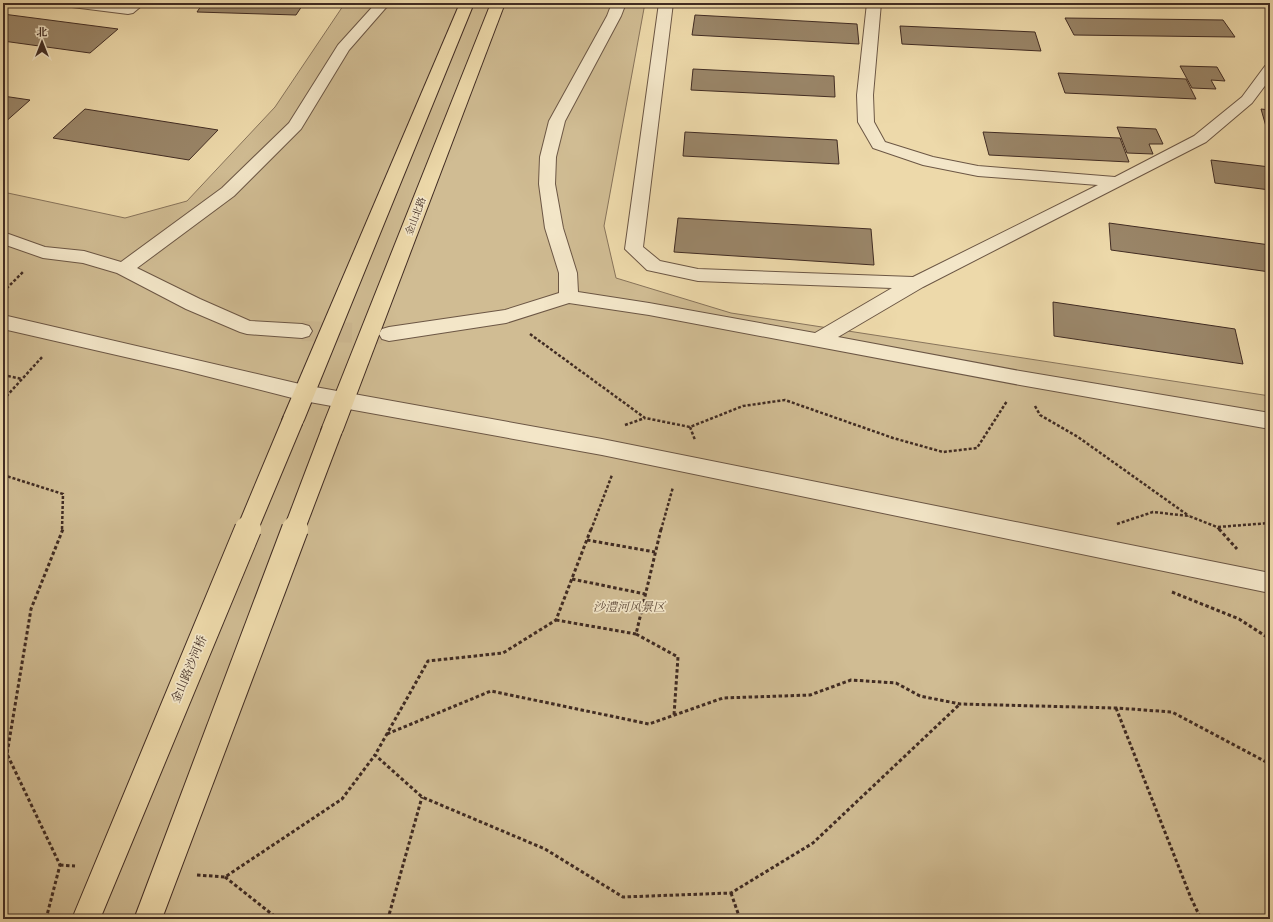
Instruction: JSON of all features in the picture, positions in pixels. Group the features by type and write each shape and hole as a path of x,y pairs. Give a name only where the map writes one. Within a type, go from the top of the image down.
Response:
{"main road":[{"path":"304,393 467,3"},
{"name":"金山北路","path":"148,919 342,400 498,3"},
{"name":"金山路沙河桥","path":"86,919 304,393"}],"street":[{"path":"72,3 128,10 138,3"},
{"path":"124,269 228,192 295,126 343,48 383,3"},
{"path":"569,297 568,272 554,228 547,184 548,157 557,121 614,16 618,3"},
{"path":"666,3 634,249 654,266 698,275 916,283"},
{"path":"874,3 865,101 866,122 879,146 929,161 978,171 1118,182"},
{"path":"817,341 916,283 1118,182 1200,139 1247,100 1270,69"},
{"path":"3,238 43,252 84,257 124,269 193,304 247,327 302,331"},
{"path":"389,334 506,316 569,297 649,309 1020,378 1270,421"},
{"path":"3,322 62,334 304,393 621,451 1262,582"}],"path":[{"path":"3,292 43,252"},
{"path":"506,316 645,418 690,427 743,406 786,400 893,438 943,452 977,448 998,417 1020,378"},
{"path":"3,400 62,334"},
{"path":"3,375 22,379"},
{"path":"1020,378 1040,415 1078,437 1190,516 1217,527 1235,545 1262,582"},
{"path":"225,877 342,800 375,755 428,661 503,653 556,620 621,451"},
{"path":"636,634 655,552 680,463"},
{"path":"3,475 63,494 63,528 31,609 7,754 60,865 46,919"},
{"path":"1104,550 1117,523 1153,512 1190,516"},
{"path":"1217,527 1270,523"},
{"path":"587,540 655,552"},
{"path":"572,579 645,594"},
{"path":"1166,591 1240,619 1270,639"},
{"path":"556,620 636,634 678,657 674,716"},
{"path":"386,735 491,691 649,724 723,698 810,695 852,680 896,683 920,696 960,704 1116,708 1172,712 1270,764"},
{"path":"375,755 422,797 545,849 623,897 731,893 813,843 960,704"},
{"path":"1116,708 1191,898 1201,919"},
{"path":"386,919 389,915 422,797"},
{"path":"60,865 83,867"},
{"path":"193,875 225,877 278,919"},
{"path":"731,893 740,919"}],"green space":[{"name":"沙澧河风景区","path":"345,3 645,3 604,226 616,278 731,313 1270,396 1270,919 3,919 3,192 125,218 187,201 275,107"}],"building":[{"path":"203,3 304,3 296,15 197,12"},
{"path":"3,14 118,29 90,53 3,41"},
{"path":"695,15 857,24 859,44 692,35"},
{"path":"1065,18 1223,20 1235,37 1074,35"},
{"path":"900,26 1035,32 1041,51 902,44"},
{"path":"1180,66 1217,67 1225,81 1211,80 1216,89 1192,88"},
{"path":"693,69 834,76 835,97 691,90"},
{"path":"1058,73 1186,79 1196,99 1065,93"},
{"path":"3,96 30,100 3,124"},
{"path":"85,109 218,130 189,160 53,138"},
{"path":"1261,109 1270,110 1270,130 1267,130"},
{"path":"1117,127 1156,129 1163,144 1149,144 1153,154 1127,153"},
{"path":"685,132 837,140 839,164 683,156"},
{"path":"983,132 1120,138 1129,162 989,155"},
{"path":"1211,160 1270,167 1270,190 1215,183"},
{"path":"678,218 871,229 874,265 674,252"},
{"path":"1109,223 1270,245 1270,272 1111,250"},
{"path":"1053,302 1235,329 1243,364 1054,336"}],"tunnel":[{"path":"302,331 389,334"}]}
